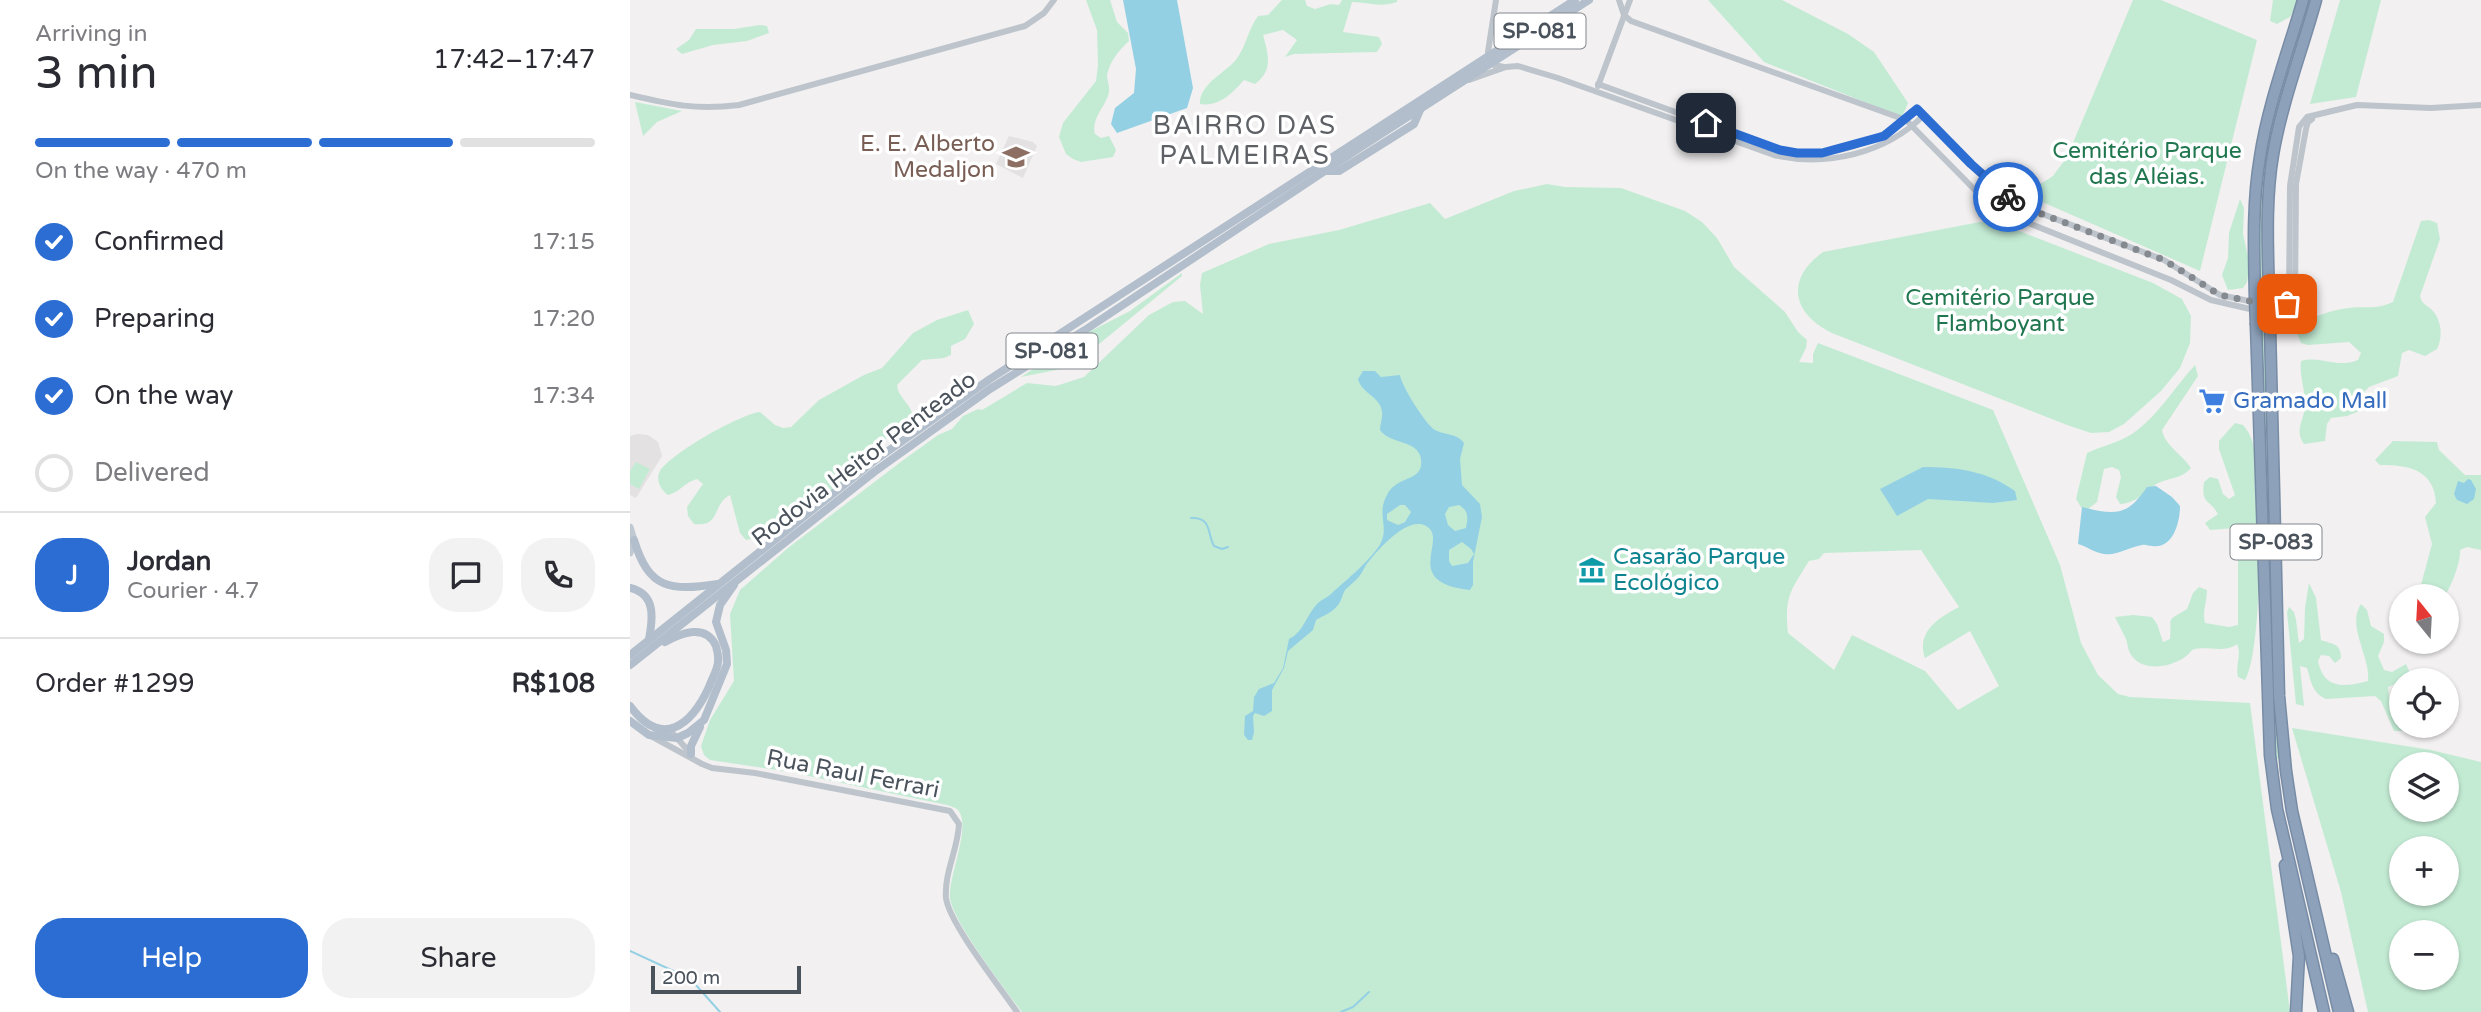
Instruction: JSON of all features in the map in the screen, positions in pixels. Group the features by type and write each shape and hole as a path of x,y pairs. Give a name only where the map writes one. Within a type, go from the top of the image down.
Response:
{"highway":[{"name":"SP-083","path":"2302,0 2260,158 2255,212 2255,298 2270,755 2277,809 2325,1012"},
{"name":"SP-083","path":"2316,0 2273,155 2268,203 2269,299 2279,696 2284,754 2292,811 2339,1012"},
{"path":"2287,101 2322,0"},
{"path":"2277,809 2299,956 2296,1012"},
{"path":"2307,873 2348,1012"}],"main road":[{"name":"Rodovia Heitor Penteado","path":"630,665 874,472 990,389 1086,330 1456,85 1575,0"},
{"name":"Rodovia Heitor Penteado","path":"630,655 874,461 990,379 1490,59 1588,0"},
{"path":"630,527 639,559 648,573 659,582 692,588 721,583"},
{"path":"630,553 634,540"},
{"path":"693,756 693,740 727,664 726,650 718,630 717,614 739,577"},
{"path":"630,588 645,595 650,602 652,623 649,639"},
{"path":"630,706 643,721 659,729 669,729 690,720 701,704 718,667 717,649 708,635 692,632 649,650"},
{"path":"630,727 646,734 677,738 704,720"},
{"path":"630,721 646,734"}],"street":[{"path":"630,95 687,108 739,105 1025,26 1044,13 1054,0"},
{"path":"1496,0 1490,59 1506,67"},
{"path":"1619,0 1624,15 1631,22 1906,120 1999,211 2171,280 2211,300 2276,315 2289,313 2295,299 2293,177 2308,122 2318,114 2357,104 2431,108 2481,105"},
{"path":"1597,88 1630,0"},
{"path":"1456,85 1515,65 1597,88 1780,150 1797,153 1822,153 1884,136 1917,109 1971,164 2005,195 2024,207 2164,260 2220,295 2278,307 2287,304 2293,275"},
{"path":"1597,88 1762,151 1798,160 1835,158 1887,143 1913,126 1924,115"},
{"path":"1960,175 1971,164"},
{"path":"2130,263 2136,249"},
{"path":"669,729 693,756"},
{"name":"Rua Raul Ferrari","path":"646,734 712,768 755,773 950,811 959,824 947,886 949,908 959,929 1017,1012"}],"shaded area":[{"name":"E. E. Alberto Medaljon","path":"1009,136 1033,142 1037,146 1023,178 996,164"},
{"path":"648,435 658,442 662,456 636,498 630,495 630,436"}],"green space":[{"path":"1086,0 1110,0 1117,22 1128,33 1129,41 1110,65 1107,75 1109,92 1094,128 1095,134 1101,138 1109,136 1116,150 1113,157 1081,162 1066,154 1059,137 1063,123 1096,81 1097,30"},
{"path":"1282,0 1305,0 1307,6 1315,9 1331,4 1339,5 1342,0 1397,2 1379,5 1352,2 1343,32 1379,37 1382,44 1377,52 1294,54 1285,57 1297,40 1283,30 1263,35 1268,61 1261,79 1255,84 1244,80 1220,101 1200,104 1207,85 1239,56 1258,16 1268,15"},
{"path":"1708,0 1782,0 1848,34 1874,52 1908,103 1902,117 1764,62"},
{"name":"Cemitério Parque das Aléias.","path":"2133,0 2161,0 2257,40 2200,271 2031,197 2034,188 2053,176 2067,157"},
{"path":"2273,0 2298,2 2290,17 2277,24 2270,21"},
{"path":"2305,0 2313,0 2277,124 2265,301 2259,300 2258,201 2269,124"},
{"path":"2340,0 2381,0 2356,97 2310,104"},
{"path":"767,26 769,33 747,41 713,45 682,54 676,49 689,40 696,29 734,29"},
{"path":"635,102 682,111 657,122 643,136"},
{"path":"1547,184 1621,188 1685,211 1702,222 1717,238 1734,267 1785,312 1798,332 1807,340 1799,362 1813,363 1813,354 1818,343 1993,410 2060,565 2081,643 2098,675 2118,694 2130,697 2250,703 2290,1012 1022,1012 981,955 953,909 950,888 962,826 957,809 790,772 710,760 704,755 701,746 710,720 734,681 730,614 740,590 788,548 902,461 938,435 952,429 963,416 978,409 982,410 1027,383 1056,386 1084,377 1149,315 1173,302 1185,301 1203,314 1200,285 1202,273 1269,244 1339,230 1430,203 1445,219 1514,191","holes":["1921,550 1959,607 1937,621 1926,633 1923,649 1925,658 1970,631 1999,686 1958,710 1925,671 1852,635 1834,670 1788,633 1787,611 1793,587 1809,561 1819,559 1824,553"]},
{"path":"2240,199 2244,208 2243,234 2250,266 2243,288 2228,290 2222,275 2228,258 2229,233"},
{"path":"2421,221 2437,223 2440,239 2420,296 2435,313 2439,323 2441,334 2437,349 2425,356 2409,350 2402,353 2398,376 2369,387 2363,393 2365,403 2362,410 2331,418 2327,424 2325,441 2304,444 2300,434 2305,406 2301,361 2343,363 2358,360 2361,353 2349,342 2308,345 2301,343 2294,326 2334,311 2376,307 2393,302"},
{"name":"Cemitério Parque Flamboyant","path":"1980,222 2019,231 2153,283 2182,299 2191,316 2190,343 2180,368 2161,391 2124,424 2109,432 2091,433 2067,425 1832,333 1808,316 1802,306 1798,295 1803,273 1823,252"},
{"path":"1182,273 1182,276 1082,358 1066,368 1021,377 1087,333 1130,311"},
{"path":"968,310 974,324 965,339 951,346 951,355 922,360 897,385 912,413 908,421 883,441 853,480 821,495 801,511 797,518 764,536 746,540 740,533 730,495 720,504 713,519 703,524 694,524 688,516 687,507 703,484 697,479 668,495 661,488 659,474 666,464 706,436 750,414 760,412 775,425 791,427 819,400 882,368 913,333 937,320"},
{"path":"2259,322 2266,323 2280,759 2274,759"},
{"path":"2195,365 2198,376 2162,430 2170,445 2191,468 2183,475 2155,485 2135,500 2120,504 2116,497 2121,477 2119,470 2112,467 2104,469 2097,502 2084,512 2076,499 2087,453 2121,440 2141,427"},
{"path":"2235,423 2243,425 2253,442 2259,497 2258,604 2251,663 2245,680 2238,677 2237,644 2221,649 2192,650 2179,661 2161,666 2143,664 2135,660 2130,653 2115,617 2152,617 2163,642 2170,639 2171,620 2187,609 2193,593 2199,587 2207,590 2205,623 2229,627 2238,625 2238,536 2235,528 2210,530 2205,523 2218,514 2205,498 2203,489 2204,482 2210,477 2218,479 2223,494 2229,499 2235,495 2219,449 2219,441"},
{"path":"2393,441 2437,442 2439,450 2465,475 2481,475 2481,550 2467,547 2460,550 2451,584 2421,584 2432,544 2425,517 2436,503 2430,483 2418,471 2400,466 2380,465 2375,460"},
{"path":"636,462 650,469 639,489 630,484 630,471"},
{"path":"2309,583 2316,598 2321,640 2335,645 2341,653 2341,658 2335,663 2329,656 2321,655 2318,661 2321,670 2330,682 2344,685 2368,681 2356,622 2361,604 2367,610 2371,626 2384,634 2384,642 2378,656 2384,670 2389,671 2389,719 2381,701 2375,696 2326,699 2321,696 2311,682 2307,668 2300,666 2304,706 2296,704 2287,612 2289,607 2294,612 2299,643 2304,639"},
{"path":"2292,728 2439,752 2389,752 2389,822 2459,822 2459,757 2481,762 2481,1012 2368,1012 2341,892"}],"water":[{"path":"1123,0 1177,0 1193,88 1187,108 1117,133 1111,124 1115,108 1134,93 1136,69"},
{"path":"1363,371 1375,371 1381,377 1400,375 1409,395 1431,427 1458,437 1464,443 1460,459 1462,485 1480,504 1482,517 1473,562 1473,585 1470,590 1449,585 1437,578 1431,570 1432,532 1426,526 1418,524 1401,530 1384,544 1345,590 1336,608 1316,620 1313,630 1288,651 1284,668 1272,690 1272,711 1264,716 1255,713 1252,740 1248,740 1244,735 1245,716 1253,711 1254,697 1259,689 1274,683 1283,668 1289,639 1302,628 1318,603 1344,583 1374,553 1382,540 1382,512 1388,493 1398,483 1415,475 1421,466 1419,453 1415,448 1390,438 1380,430 1381,407 1358,379","holes":["1400,505 1405,505 1411,512 1405,522 1398,525 1387,520 1387,514","1459,505 1465,510 1466,528 1455,531 1448,525 1445,514 1449,507","1462,542 1474,554 1468,563 1452,566 1449,550"]},
{"path":"1923,467 1960,469 1983,475 2015,491 2017,500 1993,503 1928,499 1897,516 1880,489"},
{"path":"2468,479 2476,489 2474,499 2467,504 2457,500 2454,494 2458,481 2464,483"},
{"path":"2156,486 2180,506 2177,526 2166,543 2160,546 2143,545 2109,554 2078,544 2082,507 2119,511 2133,504 2147,487"}],"waterway":[{"path":"1191,518 1198,518 1206,523 1214,546 1222,549 1228,547"},
{"path":"630,951 680,974"},
{"path":"695,984 720,1012"},
{"path":"1341,1012 1353,1007 1369,992"}],"way so far":[{"path":"2008,197 2031,210 2164,260 2220,295 2278,307 2287,304"}],"place":[{"name":"E. E. Alberto Medaljon","path":"1016,157"},
{"name":"Gramado Mall","path":"2212,401"},
{"name":"Casarão Parque Ecológico","path":"1592,570"}],"district":[{"name":"BAIRRO DAS PALMEIRAS","path":"1245,140"}],"route":[{"path":"1706,123 1780,150 1822,153 1884,136 1917,109 2008,197"}]}
